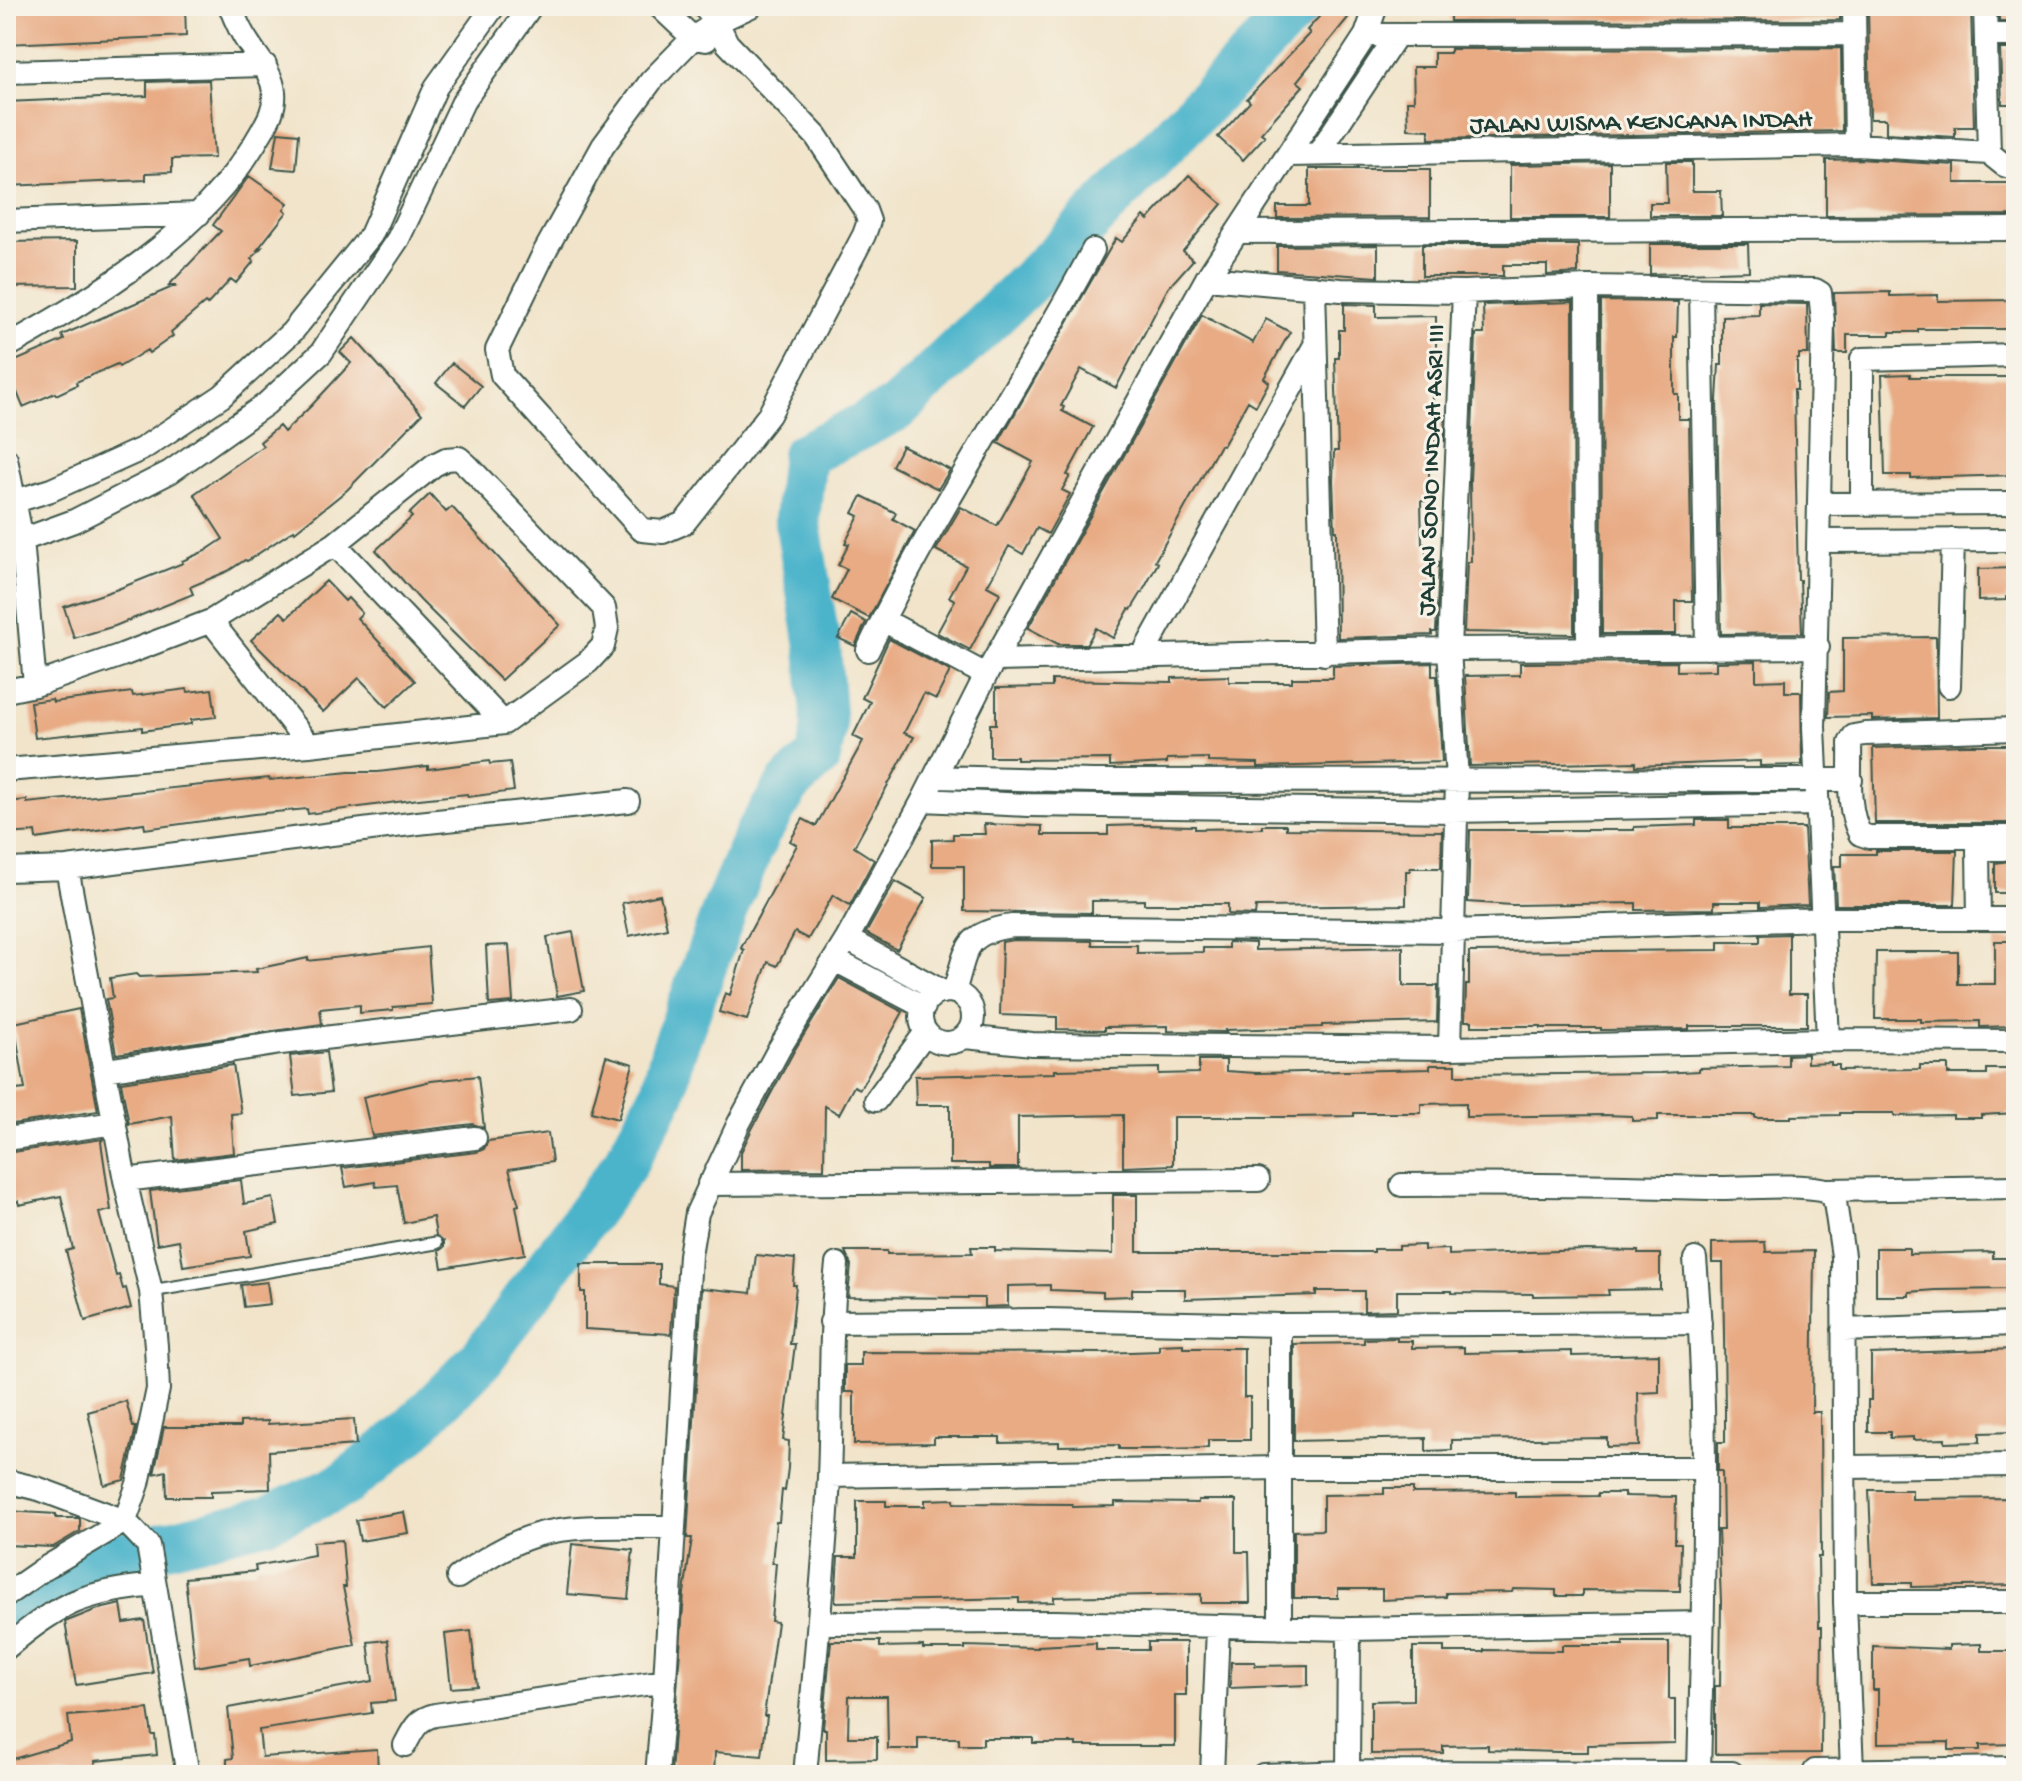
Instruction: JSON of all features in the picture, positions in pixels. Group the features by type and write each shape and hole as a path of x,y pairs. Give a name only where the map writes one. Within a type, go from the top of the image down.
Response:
{"street":[{"path":"6,347 124,274 199,214 246,156 272,115 274,92 265,65 247,43 230,6"},
{"path":"10,503 51,490 142,449 222,396 292,332 371,235 436,87 494,6"},
{"path":"14,541 74,521 170,472 266,404 321,353 398,239 463,102 531,6"},
{"path":"659,6 693,38 727,43"},
{"path":"710,14 727,43 816,136 865,210 869,221 769,415 684,523 663,532 642,530 502,375 497,350 545,251 603,146 651,81 693,38 710,14 751,6"},
{"path":"657,1775 690,1255 697,1213 779,1049 847,939 991,667 1207,278 1366,35 1376,6"},
{"path":"1854,6 1856,145"},
{"path":"1985,6 1989,153 2004,165 2016,169"},
{"path":"1366,35 1854,34"},
{"path":"1318,154 1397,35"},
{"path":"1986,35 2016,35"},
{"path":"6,72 265,65"},
{"name":"JALAN WISMA KENCANA INDAH","path":"1289,155 1856,145 1989,153"},
{"path":"6,221 199,214"},
{"path":"1237,232 2016,229"},
{"path":"868,650 1053,327 1093,250"},
{"path":"1207,278 1314,287 1464,292 1587,287 1815,290 1821,299 1822,358 1814,727 1828,1040"},
{"path":"1314,287 1324,654"},
{"path":"1587,287 1588,648"},
{"path":"1701,289 1707,648"},
{"name":"JALAN SONO INDAH ASRI III","path":"1450,1048 1457,780 1449,649 1464,292"},
{"path":"1142,656 1316,344"},
{"path":"1822,358 2016,355"},
{"path":"1862,359 1862,504"},
{"path":"6,691 35,685 211,621 335,544 434,465 446,459 459,458 604,608 607,628 603,646 588,662 504,723 309,745 6,770"},
{"path":"6,459 14,541 35,685"},
{"path":"1820,504 2016,503"},
{"path":"1949,686 1953,540"},
{"path":"1819,541 2016,540"},
{"path":"335,544 504,723"},
{"path":"883,620 991,667 1142,656 1449,649 1818,647"},
{"path":"211,621 309,745"},
{"path":"2016,729 1858,734 1850,743 1854,824 1860,834 1869,837 2016,837"},
{"path":"935,777 1093,781 1851,780"},
{"path":"1093,781 1093,805"},
{"path":"923,800 1454,811 1818,804"},
{"path":"6,870 67,868 418,823 628,801"},
{"path":"1979,919 1978,849 2016,849"},
{"path":"6,1595 125,1521 138,1484 158,1389 151,1291 125,1180 67,868"},
{"path":"847,939 948,992 964,997 971,1006 971,1028 965,1037 944,1043 926,1032 922,1023 924,1007 932,997 948,992 968,947 977,936 991,929 1012,926 1452,931 1823,919 2016,919"},
{"path":"835,960 924,1007"},
{"path":"106,1070 281,1043 571,1009"},
{"path":"876,1100 926,1032"},
{"path":"965,1037 1032,1044 1450,1048 1828,1040 2016,1041"},
{"path":"6,1139 115,1123"},
{"path":"125,1180 475,1138"},
{"path":"709,1184 1258,1180"},
{"path":"1402,1185 1553,1184 1743,1189 1807,1186 1827,1190 2016,1187"},
{"path":"1827,1190 1835,1202 1843,1256 1845,1602 1852,1770"},
{"path":"1695,1259 1704,1468 1699,1773"},
{"path":"805,1775 829,1476 831,1322 837,1264"},
{"path":"831,1322 1045,1320 1280,1325 1700,1323"},
{"path":"1843,1330 2016,1324"},
{"path":"1280,1325 1280,1628"},
{"path":"1846,1467 2016,1465"},
{"path":"829,1476 1280,1468 1704,1468"},
{"path":"6,1481 39,1489 125,1521 148,1545 188,1775"},
{"path":"458,1577 490,1555 537,1535 573,1529 674,1527"},
{"path":"6,1648 53,1610 83,1597 155,1582"},
{"path":"1845,1602 2016,1602"},
{"path":"819,1623 1055,1622 1349,1629 1703,1623"},
{"path":"1212,1775 1218,1627"},
{"path":"1348,1772 1349,1629"},
{"path":"405,1745 416,1724 435,1715 665,1681"},
{"path":"1815,1771 2016,1768"},
{"path":"1263,1775 1348,1772 1732,1773"}],"lane":[{"path":"151,1291 436,1243"}],"building":[{"path":"185,6 186,36 6,44 6,7"},
{"path":"1334,6 1352,6 1355,9 1297,81 1303,86 1261,133 1265,136 1243,160 1218,137 1250,102 1247,99 1310,33 1307,30 1327,8 1330,10"},
{"path":"1450,6 1840,6 1840,20 1450,21"},
{"path":"1868,6 1971,6 1974,127 1955,127 1955,137 1886,133 1886,119 1870,119"},
{"path":"1999,6 2016,6 2016,21 1999,21"},
{"path":"1841,48 1842,131 1429,139 1429,130 1408,129 1407,101 1414,101 1413,67 1434,67 1434,53 1450,53 1450,49"},
{"path":"2000,49 2016,49 2016,104 2002,104"},
{"path":"209,80 214,158 172,159 172,172 146,173 146,180 6,186 6,102 147,96 147,82"},
{"path":"278,132 299,134 296,170 272,168"},
{"path":"1826,160 1955,165 1955,183 2016,183 2016,215 1826,216"},
{"path":"1666,162 1692,162 1692,191 1721,191 1722,216 1650,216 1650,203 1667,203"},
{"path":"1610,163 1610,217 1510,217 1510,165"},
{"path":"1309,169 1430,169 1430,217 1277,218 1277,206 1309,206"},
{"path":"1189,175 1222,204 1183,251 1193,260 1168,288 1116,388 1081,369 1061,406 1064,407 1062,411 1093,427 1067,475 1070,476 1062,490 1070,494 1048,534 1037,528 1023,554 1009,546 987,586 1000,593 970,650 937,633 955,600 949,597 966,566 936,550 961,507 997,526 1033,462 998,443 1116,238 1122,242 1144,216 1148,220"},
{"path":"249,176 288,203 284,209 287,212 236,283 231,279 207,305 205,303 171,332 173,336 149,353 147,350 119,367 117,364 76,382 77,385 56,395 23,407 6,365 64,340 62,335 177,285 169,285 221,231 213,225"},
{"path":"77,241 77,286 6,287 6,242"},
{"path":"1650,244 1748,244 1749,271 1650,274"},
{"path":"1378,245 1378,277 1277,270 1277,246"},
{"path":"1422,245 1578,245 1578,273 1547,275 1547,265 1503,265 1503,276 1422,276"},
{"path":"1890,292 1890,296 1938,295 1938,301 2016,300 2016,329 1918,329 1918,332 1890,332 1890,335 1847,335 1847,353 1836,353 1834,293"},
{"path":"1601,301 1678,302 1677,337 1674,337 1674,394 1678,394 1678,419 1689,419 1692,601 1676,601 1676,634 1602,634"},
{"path":"1573,302 1574,634 1464,632 1467,562 1471,562 1470,480 1476,334 1484,334 1483,305"},
{"path":"1759,303 1807,304 1808,354 1799,354 1797,359 1797,390 1794,390 1802,633 1721,634 1717,400 1719,365 1722,365 1722,316 1759,315"},
{"path":"1344,304 1376,305 1376,317 1436,316 1433,418 1445,418 1444,441 1429,441 1429,501 1421,501 1422,544 1426,544 1426,562 1439,562 1436,632 1432,635 1338,638 1337,531 1333,481 1334,451 1338,451 1335,358 1339,358 1339,330 1344,330"},
{"path":"1202,315 1253,343 1266,319 1290,332 1264,378 1269,382 1256,406 1248,401 1223,446 1220,445 1155,561 1158,563 1145,587 1113,638 1096,628 1087,644 1058,644 1028,628"},
{"path":"354,338 422,414 347,490 295,532 228,571 190,587 193,594 115,626 74,638 64,607 183,563 223,539 194,494 263,446 260,442 279,426 284,432 311,406 351,363 340,352"},
{"path":"452,363 481,386 465,406 436,383"},
{"path":"1910,374 1910,377 2016,377 2016,475 1911,478 1911,475 1885,475 1882,375"},
{"path":"902,446 950,470 938,489 892,466"},
{"path":"430,494 446,512 452,507 560,625 501,680 420,600 376,550 412,517 409,514"},
{"path":"862,496 896,513 893,519 915,531 869,618 832,599 847,569 838,565 859,516 853,513"},
{"path":"2016,568 2016,597 1978,601 1978,569"},
{"path":"326,581 362,613 357,618 415,681 387,707 359,678 323,712 251,640 281,612 287,618"},
{"path":"851,614 866,622 855,646 838,638"},
{"path":"1936,637 1937,718 1872,720 1872,716 1828,717 1829,692 1843,691 1843,638"},
{"path":"889,639 950,671 936,699 924,693 904,733 914,737 854,847 874,860 850,905 833,895 808,939 795,932 777,966 768,962 747,1020 719,1012 725,993 730,995 744,950 741,948 797,845 790,841 803,819 816,826 863,741 853,736 870,702 862,698"},
{"path":"1756,661 1756,681 1785,680 1785,692 1801,692 1802,765 1760,766 1760,761 1636,766 1636,762 1470,766 1465,676 1520,675 1520,663 1677,662 1677,671 1716,670 1716,662"},
{"path":"1432,663 1432,676 1437,676 1442,762 1258,767 1258,763 1208,762 1208,758 1110,766 1110,759 1017,760 1017,757 990,757 990,724 996,724 996,688 1052,687 1052,680 1172,682 1172,678 1229,676 1229,682 1292,682 1292,678 1333,678 1333,666"},
{"path":"187,689 188,692 212,689 216,717 142,731 142,727 35,738 30,702 132,692 133,696"},
{"path":"2016,745 2016,823 1875,823 1873,748"},
{"path":"489,761 490,764 510,762 514,791 419,799 308,814 307,809 254,814 145,829 144,823 36,839 35,832 6,834 6,802 27,800 27,803 269,778 428,766 428,769"},
{"path":"1696,820 1729,820 1729,828 1804,828 1808,905 1760,907 1760,902 1714,902 1714,909 1636,910 1636,903 1512,905 1468,902 1470,830 1634,830 1634,827 1696,825"},
{"path":"984,824 1042,826 1042,835 1108,835 1108,826 1143,825 1195,826 1195,829 1286,825 1286,829 1442,831 1441,868 1410,868 1406,871 1406,905 1256,907 1255,915 1228,914 1228,904 1144,904 1144,900 1092,901 1092,913 964,911 964,866 932,866 932,840 953,839 953,834 985,834"},
{"path":"1876,851 1957,851 1955,905 1836,905 1834,866 1842,866 1842,854 1876,854"},
{"path":"2016,853 2016,893 1995,893 1995,863 2009,861"},
{"path":"895,881 926,898 897,950 866,933"},
{"path":"660,895 667,928 629,936 622,903"},
{"path":"573,932 584,991 557,996 547,937"},
{"path":"1789,934 1789,994 1807,994 1807,1026 1601,1030 1472,1026 1472,1021 1465,1021 1469,952 1719,950 1719,942 1760,942 1760,935"},
{"path":"1995,941 2016,941 2016,1026 1980,1027 1980,1021 1875,1019 1876,952 1958,952 1958,984 1995,984"},
{"path":"1002,942 1137,945 1137,953 1203,952 1203,948 1228,948 1228,942 1255,943 1255,950 1403,947 1403,986 1438,986 1437,1022 1322,1025 1226,1032 1168,1031 1168,1026 1057,1029 1057,1017 1000,1015"},
{"path":"509,945 513,1002 489,1004 486,946"},
{"path":"428,947 432,1004 360,1013 360,1005 320,1009 322,1024 116,1054 106,999 113,998 110,978 136,974 139,977 257,972 256,969 308,958 308,961"},
{"path":"839,978 903,1012 860,1089 854,1086 839,1114 825,1106 824,1169 741,1170 741,1152 752,1129 794,1051"},
{"path":"79,1009 98,1111 6,1125 6,1091 25,1089 14,1023"},
{"path":"326,1052 331,1092 295,1096 290,1056"},
{"path":"1807,1054 1807,1063 1831,1062 1831,1065 1839,1065 1839,1070 1920,1069 1920,1065 1948,1065 1948,1074 1987,1074 1987,1069 2012,1069 2012,1075 2016,1075 2016,1113 1981,1115 1981,1118 1894,1116 1894,1113 1840,1113 1791,1118 1658,1115 1658,1120 1632,1121 1632,1116 1605,1115 1466,1117 1466,1103 1421,1104 1421,1113 1173,1117 1173,1165 1123,1167 1123,1115 1018,1117 1018,1168 989,1168 989,1164 950,1164 950,1105 916,1105 915,1076 1159,1068 1159,1074 1199,1073 1199,1060 1226,1060 1226,1071 1256,1073 1430,1069 1430,1065 1456,1065 1456,1075 1661,1073 1699,1071 1699,1068 1788,1066 1788,1055"},
{"path":"606,1056 633,1064 618,1119 591,1112"},
{"path":"233,1065 241,1113 231,1114 234,1153 175,1160 172,1116 129,1124 121,1082"},
{"path":"478,1076 484,1128 473,1124 372,1136 363,1097 431,1081"},
{"path":"548,1133 552,1162 509,1169 519,1205 516,1206 525,1254 442,1268 439,1251 444,1247 444,1241 436,1235 433,1217 404,1223 397,1185 376,1187 375,1182 346,1187 342,1168 477,1152 484,1149 488,1141"},
{"path":"103,1139 111,1210 99,1213 116,1276 119,1275 123,1289 126,1288 131,1308 85,1321 66,1251 73,1249 61,1196 19,1205 18,1201 6,1204 6,1153"},
{"path":"241,1180 244,1204 273,1198 278,1224 246,1231 250,1256 183,1266 179,1240 157,1244 150,1191"},
{"path":"1113,1195 1137,1195 1137,1252 1374,1252 1374,1249 1424,1245 1424,1250 1449,1249 1449,1255 1638,1251 1638,1254 1660,1254 1660,1289 1608,1290 1609,1295 1533,1296 1397,1291 1397,1310 1364,1311 1364,1291 1185,1299 1185,1289 1132,1289 1132,1296 1103,1297 1103,1292 1050,1290 1050,1285 1008,1286 1008,1306 984,1307 984,1298 848,1297 851,1265 845,1251 972,1253 971,1247 995,1247 995,1251 1113,1254"},
{"path":"1765,1242 1766,1252 1814,1251 1812,1412 1820,1412 1821,1557 1818,1557 1819,1627 1822,1627 1821,1753 1715,1754 1715,1686 1720,1686 1718,1530 1723,1530 1718,1442 1725,1442 1725,1410 1723,1263 1712,1263 1712,1243"},
{"path":"1876,1248 1909,1248 1909,1254 1993,1252 1993,1258 2015,1258 2015,1289 1936,1290 1909,1292 1909,1296 1876,1296"},
{"path":"756,1255 795,1259 793,1285 796,1285 790,1344 795,1344 783,1440 789,1441 788,1468 779,1522 776,1522 772,1563 776,1563 771,1621 777,1622 764,1716 767,1716 762,1756 715,1752 714,1775 671,1775 684,1593 692,1538 687,1538 702,1288 751,1293"},
{"path":"581,1264 659,1264 659,1284 674,1286 671,1334 585,1329"},
{"path":"267,1282 270,1304 244,1307 241,1285"},
{"path":"1397,1338 1397,1341 1412,1341 1412,1348 1464,1347 1464,1353 1572,1351 1572,1356 1659,1354 1659,1392 1638,1393 1639,1446 1607,1447 1607,1438 1452,1440 1452,1450 1426,1451 1426,1438 1294,1441 1294,1344 1364,1343 1364,1339"},
{"path":"1183,1344 1183,1348 1244,1348 1244,1397 1250,1397 1250,1440 1208,1440 1208,1448 1149,1449 1119,1449 1119,1445 1059,1446 1059,1442 1000,1443 1000,1437 934,1437 934,1443 854,1444 854,1392 845,1392 845,1365 861,1365 861,1352 1102,1353 1159,1351 1159,1345"},
{"path":"2016,1349 2016,1432 1980,1433 1980,1442 1945,1443 1945,1439 1890,1438 1890,1432 1868,1432 1871,1354"},
{"path":"126,1401 133,1427 136,1427 124,1480 104,1485 88,1412"},
{"path":"354,1419 356,1445 269,1451 270,1489 211,1491 211,1497 167,1497 166,1471 154,1474 164,1427 240,1427 240,1422 268,1421 268,1424"},
{"path":"1384,1488 1413,1488 1413,1493 1515,1492 1515,1497 1624,1493 1624,1496 1676,1497 1675,1543 1681,1543 1680,1591 1582,1590 1582,1596 1556,1596 1556,1590 1513,1589 1512,1592 1446,1593 1446,1597 1382,1600 1382,1589 1338,1589 1338,1598 1294,1598 1294,1531 1323,1530 1323,1495 1384,1494"},
{"path":"1869,1490 1912,1490 1912,1499 2015,1498 2016,1585 1912,1587 1912,1583 1873,1583"},
{"path":"954,1499 954,1503 1072,1504 1072,1507 1115,1506 1115,1502 1236,1500 1236,1552 1249,1552 1250,1603 1201,1603 1201,1594 1054,1597 1054,1602 1019,1603 1019,1598 835,1602 838,1557 857,1557 857,1501 886,1501 886,1506 925,1506 925,1500"},
{"path":"6,1511 78,1518 80,1531 53,1547 6,1545"},
{"path":"404,1512 408,1533 360,1541 356,1520"},
{"path":"342,1540 346,1587 343,1587 355,1645 250,1666 249,1658 195,1667 185,1578 256,1571 255,1566 314,1555 313,1542"},
{"path":"572,1544 633,1550 628,1599 567,1594"},
{"path":"121,1604 124,1623 144,1620 153,1673 76,1685 65,1622"},
{"path":"471,1631 477,1686 451,1688 445,1634"},
{"path":"388,1640 395,1701 371,1703 372,1713 259,1730 262,1757 377,1749 378,1772 227,1775 227,1759 233,1758 228,1708 373,1681 368,1642"},
{"path":"831,1641 880,1641 880,1647 923,1646 923,1649 965,1649 965,1646 1038,1648 1096,1643 1096,1650 1148,1650 1148,1642 1186,1642 1186,1695 1175,1695 1175,1746 1076,1746 1076,1743 1033,1743 1033,1738 983,1738 983,1745 959,1745 959,1738 918,1738 918,1749 888,1749 887,1696 849,1696 848,1737 877,1737 877,1759 826,1760 826,1729 823,1729"},
{"path":"1623,1642 1669,1642 1669,1699 1675,1699 1675,1743 1588,1745 1588,1752 1488,1750 1488,1745 1443,1746 1443,1753 1371,1754 1371,1701 1413,1700 1413,1647 1444,1647 1444,1652 1562,1651 1562,1645 1623,1645"},
{"path":"1981,1644 1981,1651 2011,1651 2011,1704 2016,1704 2016,1744 1980,1745 1980,1750 1949,1750 1949,1742 1878,1743 1878,1690 1873,1690 1873,1646 1949,1649 1949,1645"},
{"path":"1231,1662 1255,1662 1255,1666 1308,1665 1308,1685 1230,1688"},
{"path":"148,1709 157,1755 95,1761 96,1775 6,1775 6,1761 71,1742 68,1716"}],"waterway":[{"path":"6,1627 80,1573 111,1558 267,1519 343,1485 406,1435 482,1358 624,1165 663,1093 673,1052 725,909 757,834 789,784 818,757 824,728 818,646 797,519 804,455 896,409 1056,256 1299,6"}]}
